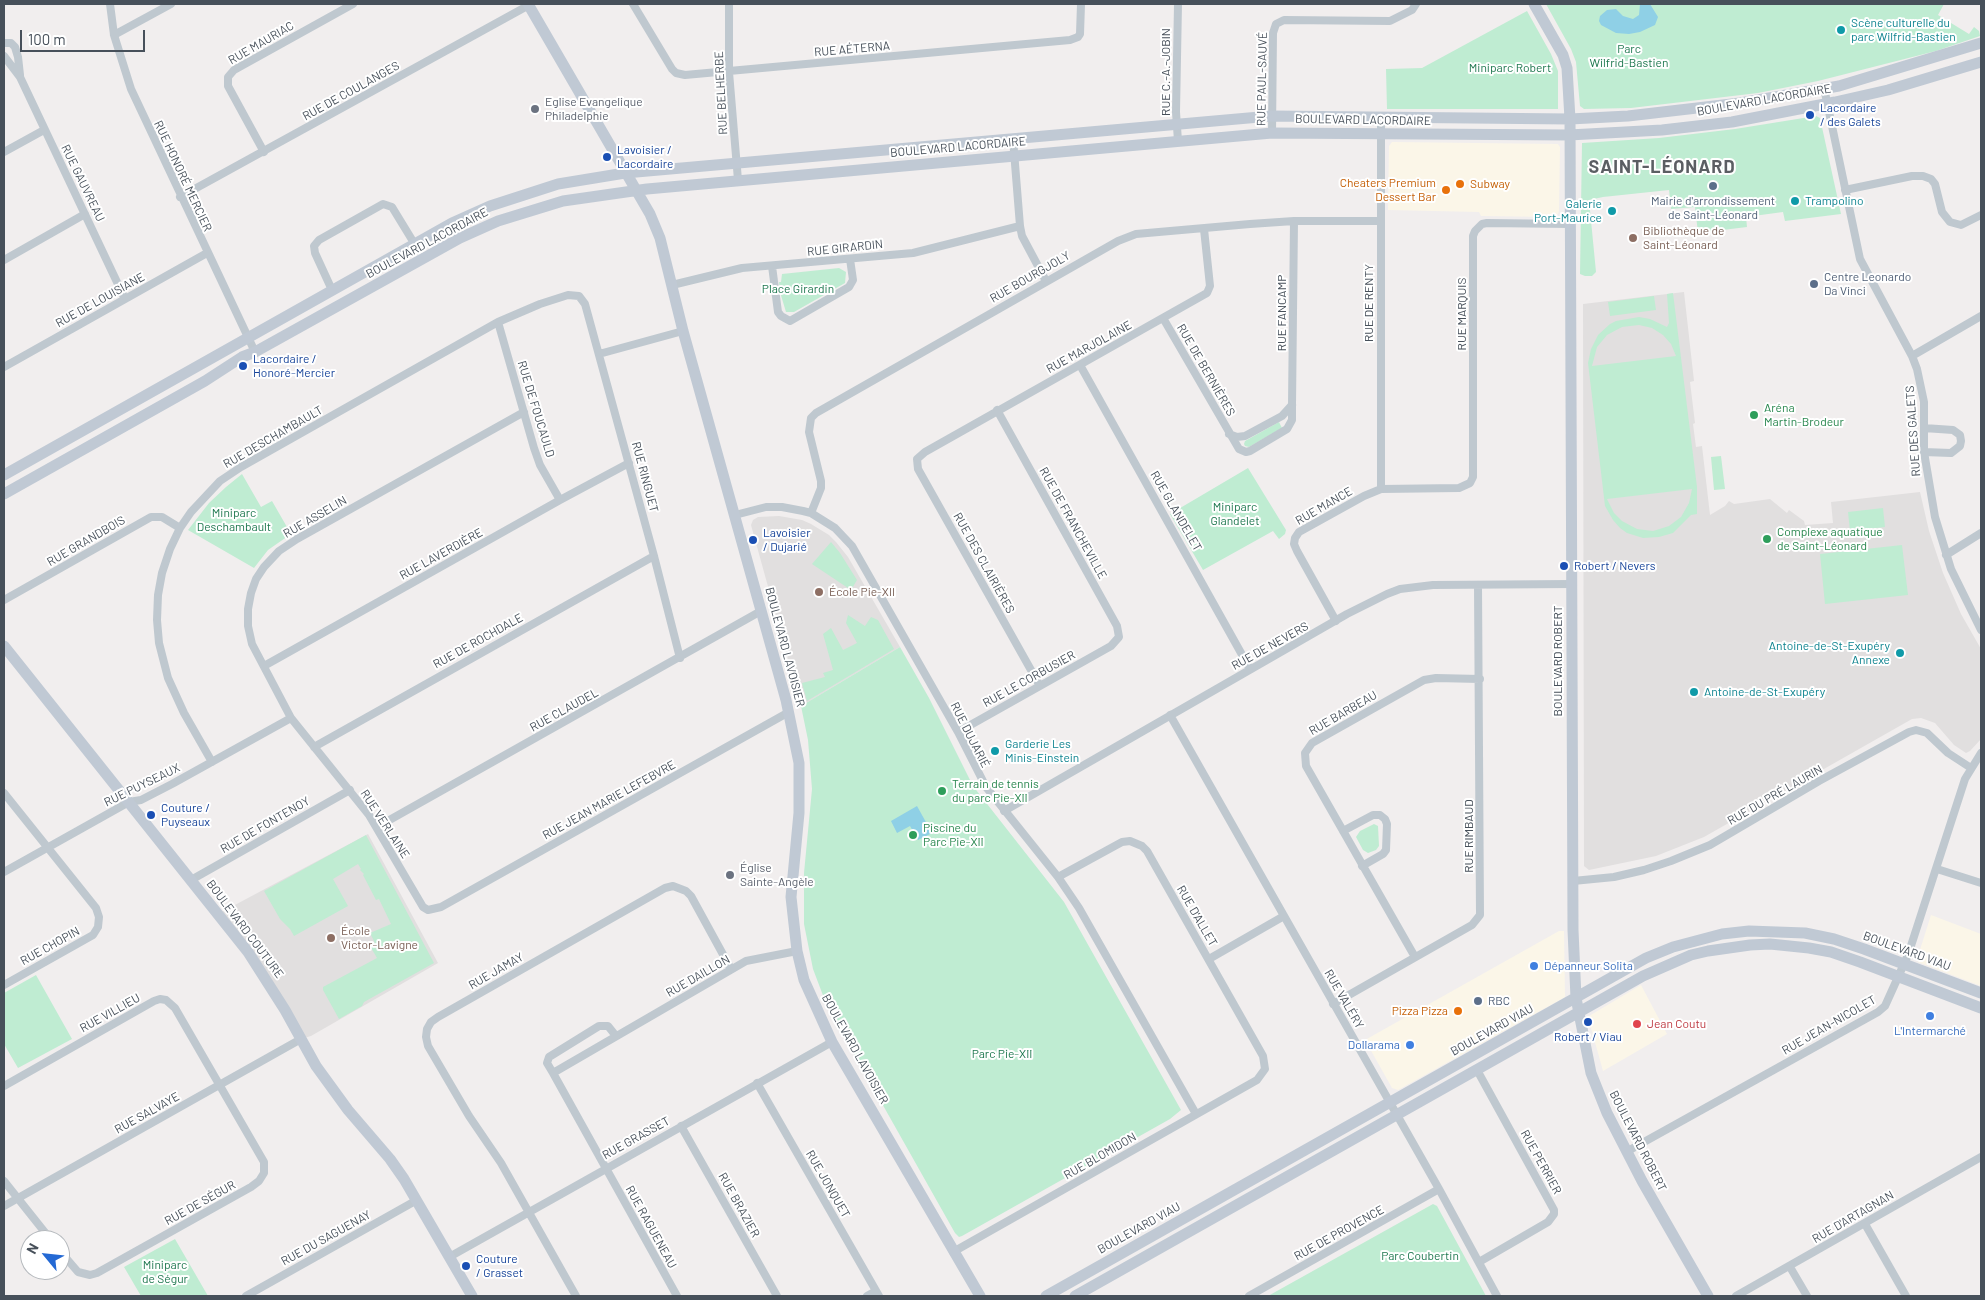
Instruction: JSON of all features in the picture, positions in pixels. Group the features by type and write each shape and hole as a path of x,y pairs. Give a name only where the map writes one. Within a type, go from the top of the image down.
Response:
{"main road":[{"name":"BOULEVARD LAVOISIER","path":"529,4 650,214 660,238 683,331 789,712 800,763 799,813 791,898 796,952 804,980 810,997 832,1042 980,1296"},
{"name":"BOULEVARD ROBERT","path":"1534,4 1562,55 1567,68 1570,119 1573,881 1578,1013 1591,1073 1607,1113 1626,1152 1708,1296"},
{"name":"BOULEVARD LACORDAIRE","path":"4,474 414,244 481,210 558,184 625,173 1271,116 1570,119 1622,117 1740,103 1839,86 1981,43"},
{"name":"BOULEVARD LACORDAIRE","path":"4,494 204,381 242,357 255,352 423,258 492,223 531,209 564,201 636,190 738,180 1272,133 1570,135 1705,125 1732,122 1827,104 1888,90 1981,62"},
{"name":"BOULEVARD COUTURE","path":"4,646 232,931 264,976 316,1066 335,1093 390,1159 417,1200 451,1256 472,1296"},
{"name":"BOULEVARD VIAU","path":"1046,1296 1646,958 1673,947 1722,934 1749,931 1778,931 1820,936 1864,949 1981,993"},
{"path":"1075,1296 1643,976 1699,953 1731,946 1770,944 1831,952 1981,1008"}],"street":[{"name":"RUE HONORÉ MERCIER","path":"110,4 114,35 131,89 180,198 255,352"},
{"path":"114,35 171,4"},
{"name":"RUE MAURIAC","path":"264,152 228,86 228,77 234,70 353,4"},
{"name":"RUE DE COULANGES","path":"180,198 529,4"},
{"name":"RUE AÉTERNA","path":"633,4 669,65 676,73 685,75 1074,40 1078,38 1081,29 1081,4"},
{"name":"RUE BELHERBE","path":"729,4 729,72 738,180"},
{"name":"RUE C.-A.-JOBIN","path":"1178,4 1178,141"},
{"name":"RUE PAUL-SAUVÉ","path":"1272,133 1272,33 1276,24 1284,20 1390,21 1412,10 1416,4"},
{"name":"RUE GAUVREAU","path":"4,43 11,42 15,47 20,77"},
{"name":"RUE GAUVREAU","path":"4,56 20,77 125,299"},
{"name":"RUE DES GALETS","path":"1824,88 1862,264 1912,356 1922,389 1924,452 1935,517 1946,555 1981,630"},
{"name":"RUE DE RENTY","path":"1381,118 1381,489"},
{"path":"4,152 44,130"},
{"path":"1012,139 1022,236 1046,281"},
{"path":"1845,190 1912,176 1923,176 1935,184 1942,212 1950,222 1961,225 1981,215"},
{"path":"332,290 314,249 316,243 326,236 384,204 392,207 414,244"},
{"path":"4,260 85,214"},
{"name":"RUE BOURGJOLY","path":"811,513 821,488 809,432 811,418 816,413 1125,237 1136,234 1294,221 1381,222"},
{"name":"RUE FANCAMP","path":"1250,451 1289,427 1292,420 1294,221"},
{"name":"RUE MARQUIS","path":"1458,488 1470,483 1473,472 1473,236 1475,231 1482,224 1487,223 1570,224"},
{"name":"RUE GIRARDIN","path":"672,285 733,270 913,253 1020,226"},
{"name":"RUE MARJOLAINE","path":"924,452 1163,318 1209,290 1204,229"},
{"name":"RUE DE LOUISIANE","path":"4,367 207,253"},
{"path":"772,266 778,312 781,316 790,320 849,287 853,280 850,260"},
{"name":"RUE DESCHAMBAULT","path":"212,762 172,690 159,643 157,620 158,596 162,573 170,549 180,528 203,498 220,481 238,468 498,322 533,306 568,295 579,296 585,304"},
{"name":"RUE RINGUET","path":"585,304 600,354 680,658"},
{"path":"1912,356 1981,316"},
{"name":"RUE DE BERNIÈRES","path":"1163,318 1229,434 1239,449 1246,452 1250,451"},
{"name":"RUE DE FOUCAULD","path":"498,322 537,456 560,500"},
{"path":"600,354 683,331"},
{"name":"RUE GLANDELET","path":"1080,365 1250,670"},
{"name":"RUE DE BERNIÈRES","path":"1229,434 1236,437 1245,436 1282,416 1292,406"},
{"name":"RUE DE FRANCHEVILLE","path":"997,410 1118,626 1119,637 1117,642 1111,646"},
{"name":"RUE ASSELIN","path":"291,718 252,644 248,626 248,609 256,579 280,551 298,539 524,412"},
{"path":"1924,428 1952,430 1960,435 1961,441 1960,446 1951,453 1924,452"},
{"name":"RUE DES CLAIRIÈRES","path":"924,452 917,459 918,469 1040,686"},
{"name":"RUE LAVERDIÈRE","path":"264,666 629,463"},
{"name":"RUE MANCE","path":"1336,621 1297,551 1294,544 1295,538 1305,528 1381,489 1458,488"},
{"name":"RUE DUJARIÉ","path":"735,515 766,507 793,508 811,513 835,528 852,546 958,732 978,774 1004,811 1058,877 1079,908 1196,1114"},
{"name":"RUE GRANDBOIS","path":"4,600 151,517 162,517 180,528"},
{"path":"1946,555 1981,533"},
{"name":"RUE DE ROCHDALE","path":"314,747 654,556"},
{"name":"RUE DE NEVERS","path":"1004,811 1336,621 1374,600 1400,589 1433,585 1572,584"},
{"name":"RUE RIMBAUD","path":"1333,1004 1472,926 1480,915 1478,585"},
{"name":"RUE CLAUDEL","path":"376,827 761,611"},
{"name":"RUE LE CORBUSIER","path":"958,732 1111,646"},
{"name":"RUE BARBEAU","path":"1415,957 1306,766 1305,753 1312,743 1424,680 1436,678 1480,679"},
{"name":"RUE JEAN MARIE LEFEBVRE","path":"441,907 789,712"},
{"name":"RUE VALÉRY","path":"1170,715 1439,1189 1497,1296"},
{"name":"RUE PUYSEAUX","path":"4,872 129,802 141,800 291,718"},
{"name":"RUE VERLAINE","path":"291,718 350,790 376,827 419,902 428,910 441,907"},
{"name":"RUE DU PRÉ LAURIN","path":"1573,881 1614,877 1644,870 1710,845 1819,781 1916,730 1927,733 1948,753 1971,768"},
{"name":"RUE JEAN-NICOLET","path":"1626,1152 1878,1012 1888,1002 1904,964 1966,779 1981,753"},
{"name":"RUE DE FONTENOY","path":"191,880 350,790"},
{"name":"RUE CHOPIN","path":"4,793 96,908 99,917 98,927 86,940 4,985"},
{"path":"1343,832 1373,814 1385,819 1387,824 1386,850 1383,854 1362,866"},
{"name":"RUE D'ALLET","path":"1058,877 1122,842 1130,841 1142,846 1147,851 1263,1056 1265,1069 1257,1080"},
{"path":"1937,869 1981,883"},
{"name":"RUE JAMAY","path":"529,1211 494,1151 468,1116 428,1046 427,1029 431,1022 665,888 673,886 680,888 690,896 731,969"},
{"path":"1209,959 1284,916"},
{"name":"RUE DAILLON","path":"553,1073 746,961 796,952"},
{"name":"RUE VILLIEU","path":"4,1086 160,999 166,1000 175,1008 220,1084"},
{"path":"606,1168 547,1063 549,1057 598,1026 608,1026 616,1036"},
{"name":"RUE SALVAYE","path":"4,1206 301,1039"},
{"name":"RUE GRASSET","path":"451,1256 832,1042"},
{"name":"RUE PERRIER","path":"1477,1070 1554,1210 1554,1214 1548,1222 1479,1262"},
{"name":"RUE BLOMIDON","path":"953,1252 1257,1080"},
{"name":"RUE JONQUET","path":"757,1083 877,1294"},
{"name":"RUE DE SÉGUR","path":"70,1263 78,1272 90,1275 97,1273 243,1192 259,1181 264,1173 264,1162 220,1084"},
{"name":"RUE BRAZIER","path":"681,1126 777,1296"},
{"name":"RUE D'ARTAGNAN","path":"1736,1296 1980,1159"},
{"name":"RUE RAGUENEAU","path":"606,1168 677,1296"},
{"path":"4,1181 43,1230"},
{"name":"RUE DE PROVENCE","path":"1249,1296 1439,1189"},
{"name":"RUE DU SAGUENAY","path":"246,1296 417,1200"},
{"path":"529,1211 576,1296"},
{"path":"1865,1224 1906,1296"},
{"path":"1790,1267 1807,1296"},
{"path":"867,1296 877,1294"}],"shaded area":[{"path":"1392,142 1558,144 1560,147 1558,214 1552,217 1481,216 1479,212 1388,210 1389,146"},
{"path":"1684,292 1694,381 1690,382 1695,423 1693,424 1696,447 1702,446 1710,515 1725,506 1729,501 1734,504 1770,499 1787,513 1789,510 1804,521 1805,525 1833,523 1831,502 1920,492 1929,531 1943,573 1961,614 1981,649 1981,739 1966,753 1954,745 1935,723 1921,718 1912,719 1704,837 1656,856 1589,870 1584,866 1583,304"},
{"name":"École Pie-XII","path":"779,516 802,520 811,524 829,535 836,542 848,557 900,647 801,706 751,525 753,520 758,517"},
{"name":"École Victor-Lavigne","path":"368,834 438,963 311,1036 301,1039 218,914"},
{"path":"1931,915 1981,934 1981,986 1918,962 1918,956"},
{"path":"1559,931 1564,931 1565,997 1398,1090 1392,1088 1365,1040"},
{"path":"1641,985 1667,1034 1603,1071 1589,1016"}],"green space":[{"name":"Parc Wilfrid-Bastien","path":"1546,4 1944,4 1938,15 1969,34 1974,27 1979,31 1980,36 1936,51 1818,81 1758,93 1631,108 1584,109 1580,106 1576,62 1571,49"},
{"name":"Miniparc Robert","path":"1527,11 1551,54 1558,71 1558,109 1387,109 1386,69 1422,68"},
{"path":"1816,116 1820,118 1841,214 1785,221 1783,212 1746,217 1747,227 1698,233 1695,207 1671,209 1669,190 1589,200 1596,272 1592,276 1580,274 1582,143 1659,138 1735,129"},
{"name":"Place Girardin","path":"839,268 846,272 845,283 794,312 786,312 780,292 779,282 781,282 782,274"},
{"path":"1673,293 1697,487 1697,514 1691,515 1673,533 1659,537 1643,538 1627,533 1620,528 1605,506 1588,363 1591,349 1598,335 1616,321 1639,317 1650,319 1667,327 1669,323 1667,294","holes":["1639,325 1652,328 1663,335 1671,344 1676,356 1592,366 1597,347 1607,335 1622,327","1692,489 1689,503 1681,517 1669,526 1653,531 1637,529 1622,521 1614,513 1607,499"]},
{"path":"1654,296 1656,310 1610,316 1608,302"},
{"path":"1279,422 1282,428 1249,447 1245,446 1245,441"},
{"path":"1721,456 1725,489 1714,490 1711,457"},
{"name":"Miniparc Glandelet","path":"1248,468 1286,530 1285,534 1279,539 1273,531 1203,570 1170,514"},
{"name":"Miniparc Deschambault","path":"242,474 261,507 272,501 291,534 268,550 254,568 188,530 209,503"},
{"path":"1883,508 1885,527 1850,531 1848,512"},
{"path":"831,542 857,580 851,590 812,564"},
{"path":"1902,545 1908,595 1825,604 1820,554"},
{"path":"848,615 865,626 871,617 878,620 894,649 807,701 802,683 825,677 823,673 833,670 823,634 831,628 843,650 857,643 846,623"},
{"name":"Parc Pie-XII","path":"900,647 929,698 973,786 1064,902 1181,1110 1170,1119 959,1237 827,1006 813,969 804,924 804,873 812,789 808,740 801,706"},
{"path":"1374,824 1378,826 1379,846 1376,850 1368,853 1363,850 1356,837 1360,831"},
{"path":"366,835 434,963 364,1002 362,1006 339,1019 323,987 377,958 370,946 375,943 370,933 391,924 379,899 376,900 358,864 333,879 348,906 294,936 280,919 264,891"},
{"path":"36,975 72,1039 18,1068 4,1044 4,993"},
{"name":"Parc Coubertin","path":"1433,1204 1437,1206 1486,1296 1268,1296"},
{"name":"Miniparc de Ségur","path":"175,1239 208,1296 141,1296 124,1267"}],"water":[{"path":"1640,4 1650,4 1658,17 1655,25 1640,32 1629,34 1616,33 1601,25 1599,21 1600,16 1607,10 1616,9 1623,16 1633,19 1639,15"},
{"path":"917,806 932,833 918,840 910,826 897,833 891,821"}],"place":[{"name":"Scène culturelle du parc Wilfrid-Bastien","path":"1841,30"},
{"name":"Eglise Evangelique Philadelphie","path":"535,109"},
{"name":"Lacordaire / des Galets","path":"1810,115"},
{"name":"Lavoisier / Lacordaire","path":"607,157"},
{"name":"Subway","path":"1460,184"},
{"name":"Mairie d'arrondissement de Saint-Léonard","path":"1713,186"},
{"name":"Cheaters Premium Dessert Bar","path":"1446,190"},
{"name":"Trampolino","path":"1795,201"},
{"name":"Galerie Port-Maurice","path":"1612,211"},
{"name":"Bibliothèque de Saint-Léonard","path":"1633,238"},
{"name":"Centre Leonardo Da Vinci","path":"1814,284"},
{"name":"Lacordaire / Honoré-Mercier","path":"243,366"},
{"name":"Aréna Martin-Brodeur","path":"1754,415"},
{"name":"Complexe aquatique de Saint-Léonard","path":"1767,539"},
{"name":"Lavoisier / Dujarié","path":"753,540"},
{"name":"Robert / Nevers","path":"1564,566"},
{"name":"École Pie-XII","path":"819,592"},
{"name":"Antoine-de-St-Exupéry Annexe","path":"1900,653"},
{"name":"Antoine-de-St-Exupéry","path":"1694,692"},
{"name":"Garderie Les Minis-Einstein","path":"995,751"},
{"name":"Terrain de tennis du parc Pie-XII","path":"942,791"},
{"name":"Couture / Puyseaux","path":"151,815"},
{"name":"Piscine du Parc Pie-XII","path":"913,835"},
{"name":"Église Sainte-Angèle","path":"730,875"},
{"name":"École Victor-Lavigne","path":"331,938"},
{"name":"Dépanneur Solita","path":"1534,966"},
{"name":"RBC","path":"1478,1001"},
{"name":"Pizza Pizza","path":"1458,1011"},
{"name":"L'Intermarché","path":"1930,1016"},
{"name":"Robert / Viau","path":"1588,1022"},
{"name":"Jean Coutu","path":"1637,1024"},
{"name":"Dollarama","path":"1410,1045"},
{"name":"Couture / Grasset","path":"466,1266"}],"district":[{"name":"SAINT-LÉONARD","path":"1662,167"}]}
